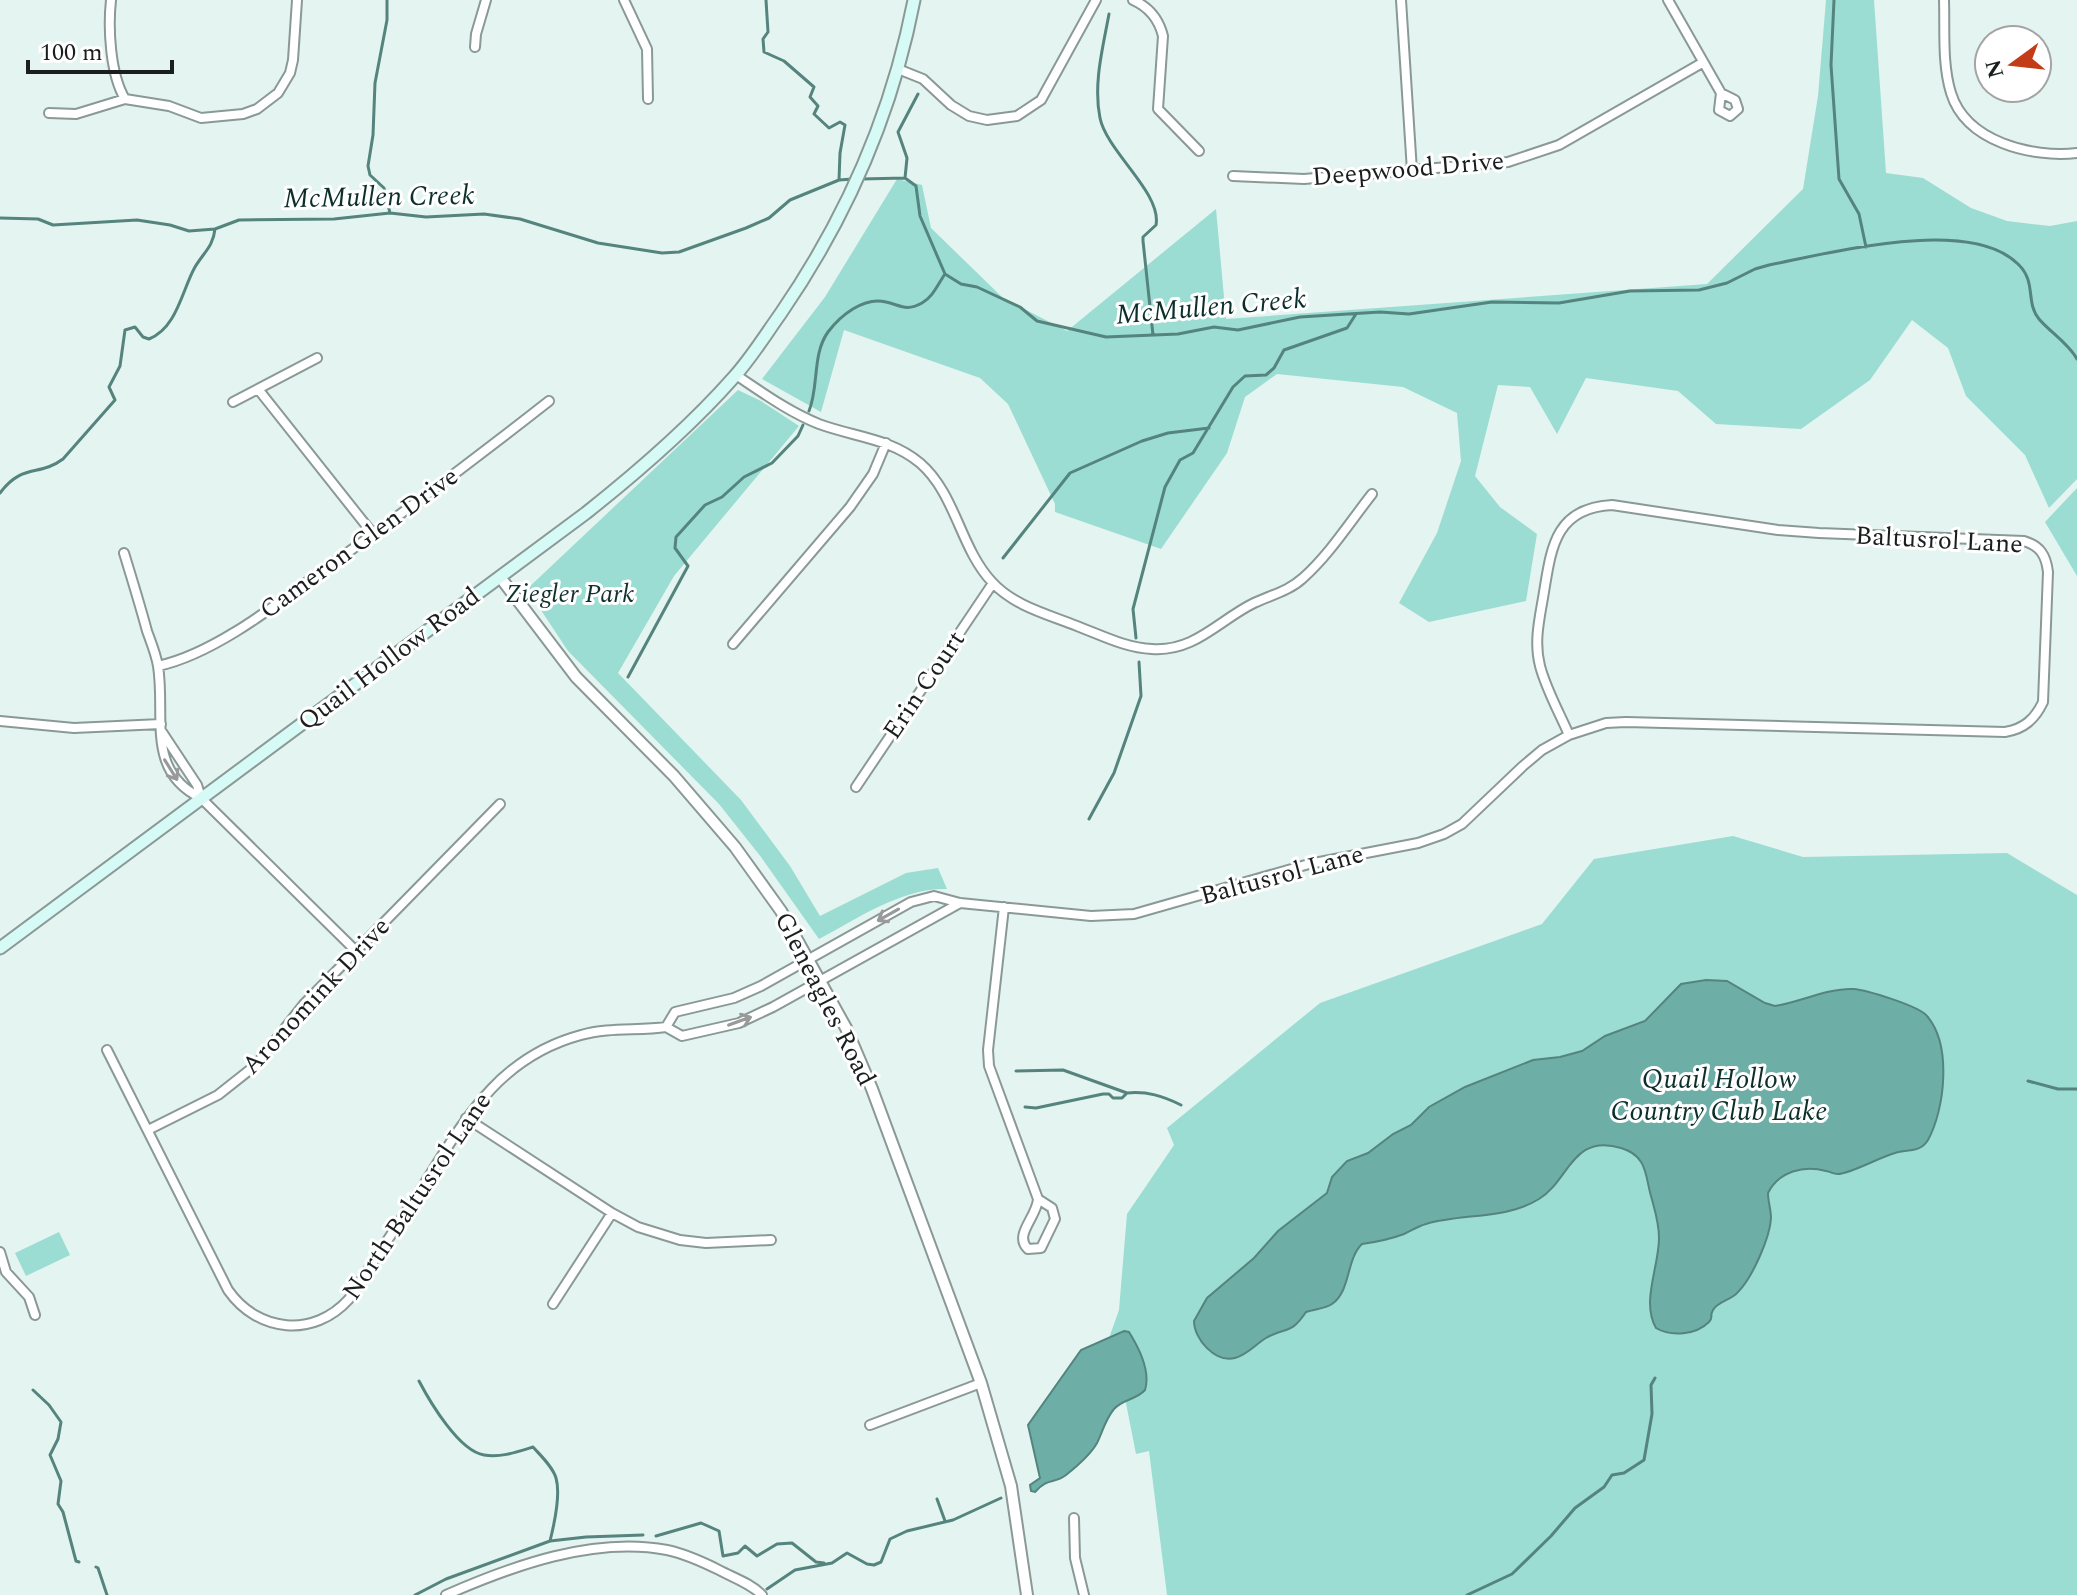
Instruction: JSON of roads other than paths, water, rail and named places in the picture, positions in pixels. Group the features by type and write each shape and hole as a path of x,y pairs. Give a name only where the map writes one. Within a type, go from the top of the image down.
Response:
{"main road":[{"name":"Quail Hollow Road","path":"0,948 638,472 736,375 799,287 845,207 875,137 898,69 914,0"}],"street":[{"path":"111,0 111,45 125,99"},
{"path":"49,113 76,114 125,99 169,106 201,118 243,114 257,109 278,93 290,73 297,0"},
{"path":"475,47 486,0"},
{"path":"624,0 647,49 648,99"},
{"path":"898,69 923,79 951,105 969,116 987,120 1017,116 1041,100 1096,0"},
{"path":"1133,0 1153,14 1161,26 1164,48 1158,109 1199,151"},
{"path":"1401,0 1412,171"},
{"path":"1668,0 1721,93"},
{"path":"1944,0 1948,82 1963,115 1982,132 2011,146 2045,153 2077,153"},
{"name":"Deepwood Drive","path":"1233,176 1304,179 1490,165 1535,155 1571,139 1702,63"},
{"path":"233,402 317,358"},
{"path":"736,375 781,405 819,424 886,443 908,454 929,472 949,504 974,557 993,583 1021,604 1126,644 1153,650 1183,646 1200,639 1243,609 1302,579 1372,494"},
{"path":"258,389 373,534"},
{"name":"Cameron Glen Drive","path":"158,666 244,625 373,534 549,401"},
{"path":"733,644 850,507 873,474 886,443"},
{"name":"Baltusrol Lane","path":"810,959 911,902 934,896 960,903 1091,916 1134,914 1309,864 1431,839 1462,824 1532,758 1569,735 1606,723 2014,731 2032,720 2045,692 2048,572 2045,557 2041,550 2024,541 1805,532 1612,505 1588,508 1571,519 1554,541 1537,631 1541,670 1569,735"},
{"path":"124,553 158,666 162,755 172,775 188,792 201,798 356,951"},
{"name":"Gleneagles Road","path":"500,577 576,677 674,776 719,827 768,892 821,980 861,1062 981,1383 1011,1486 1027,1595"},
{"name":"Erin Court","path":"856,787 993,583"},
{"path":"0,721 74,728 161,728"},
{"path":"161,728 197,785 201,798"},
{"name":"Aronomink Drive","path":"148,1130 218,1095 256,1065 304,1004 500,804"},
{"path":"666,1027 682,1036 739,1023 960,903"},
{"path":"1004,907 988,1050 989,1066 1038,1199 1038,1208 1022,1236 1023,1244 1028,1249 1041,1248 1055,1219 1052,1208 1038,1199"},
{"name":"North Baltusrol Lane","path":"107,1050 234,1299 259,1319 293,1326 326,1318 349,1299 466,1118 503,1076 528,1058 559,1042 600,1031 666,1027 675,1012 734,998 810,959"},
{"path":"466,1118 638,1227 680,1240 723,1244 771,1240"},
{"path":"553,1304 612,1213"},
{"path":"0,1252 6,1272 29,1297 35,1315"},
{"path":"870,1425 981,1383"},
{"path":"1074,1518 1075,1558 1084,1595"},
{"path":"446,1595 499,1574 557,1557 586,1551 638,1547 670,1550 700,1560 751,1586 762,1595"}],"water":[{"name":"Quail Hollow Country Club Lake","path":"1727,981 1775,1006 1853,989 1904,1003 1927,1016 1935,1028 1943,1060 1943,1077 1939,1112 1928,1140 1921,1147 1889,1155 1843,1173 1818,1169 1793,1172 1773,1185 1768,1193 1770,1226 1754,1268 1735,1295 1715,1307 1704,1326 1683,1333 1669,1333 1656,1328 1650,1296 1659,1232 1646,1174 1636,1156 1621,1148 1605,1145 1581,1153 1549,1191 1526,1206 1440,1221 1362,1244 1353,1258 1342,1291 1332,1304 1306,1312 1292,1328 1273,1334 1239,1357 1220,1357 1202,1342 1194,1321 1207,1298 1254,1258 1278,1231 1327,1193 1332,1177 1347,1161 1368,1153 1411,1125 1429,1107 1465,1087 1533,1060 1582,1051 1605,1036 1645,1021 1681,984"},
{"path":"1124,1331 1129,1332 1143,1360 1145,1390 1114,1409 1094,1447 1074,1468 1062,1478 1044,1484 1035,1492 1031,1491 1030,1485 1040,1478 1028,1425 1081,1350"}],"waterway":[{"path":"387,0 387,20 375,83 368,166 370,175 384,188 390,213"},
{"path":"766,0 768,32 763,39 764,52 784,61 814,87 810,97 818,106 814,114 829,128 840,122 845,125 839,180"},
{"path":"1834,0 1831,65 1839,179 1859,214 1866,247"},
{"path":"1109,14 1100,66 1098,105 1105,131 1143,186 1156,213 1156,225 1143,237 1153,335"},
{"path":"905,178 907,158 898,132 918,94"},
{"name":"McMullen Creek","path":"861,179 905,178 916,186 920,216 945,274 961,284 977,287 1020,307 1037,321 1106,337 1178,334 1214,327 1238,330 1300,317 1380,312 1409,314 1492,302 1559,303 1630,291 1699,290 1727,283 1769,265 1862,247 1934,240 1967,242 1996,250 2018,264 2027,278 2032,306 2039,319 2077,359"},
{"name":"McMullen Creek","path":"0,218 38,219 53,225 137,220 189,231 215,229 239,220 334,219 390,213 426,217 484,214 520,219 598,243 662,253 679,252 746,228 769,218 790,200 839,180 853,179"},
{"path":"0,493 23,474 46,468 63,459 115,400 109,387 120,366 125,330 135,327 149,339 166,326 178,308 195,267 210,245 215,229"},
{"path":"809,411 820,350 828,332 839,320 869,302 916,306 929,297 945,274"},
{"path":"1136,638 1133,609 1165,487 1180,460 1193,453 1233,387 1245,376 1266,375 1274,368 1284,350 1347,328 1356,314"},
{"path":"628,677 688,566 675,548 676,537 705,505 722,497 744,477 772,463 798,436 803,425"},
{"path":"1003,558 1070,473 1142,441 1168,433 1209,428"},
{"path":"1089,819 1114,773 1141,696 1139,662"},
{"path":"1016,1071 1063,1070 1127,1093"},
{"path":"2028,1081 2058,1089 2077,1089"},
{"path":"1025,1107 1036,1108 1103,1094 1122,1098 1127,1093 1155,1095 1181,1105"},
{"path":"1467,1595 1512,1574 1575,1508 1604,1487 1612,1475 1624,1473 1644,1460 1652,1414 1651,1385 1655,1378"},
{"path":"419,1381 446,1424 474,1452 496,1456 533,1447 546,1462 556,1478 558,1493 550,1541"},
{"path":"33,1390 61,1422 58,1439 50,1455 61,1481 58,1504 76,1561 79,1562"},
{"path":"767,1589 795,1570 832,1563 847,1553 874,1565 881,1562 890,1539 907,1531 953,1520 1001,1498"},
{"path":"937,1499 945,1521"},
{"path":"656,1536 701,1523 719,1531 723,1556 738,1553 745,1546 757,1556 777,1544 792,1543 816,1562 824,1563"},
{"path":"415,1595 446,1579 550,1541 643,1535"},
{"path":"96,1567 107,1595"}],"park label":[{"name":"Ziegler Park","path":"570,594"}]}
